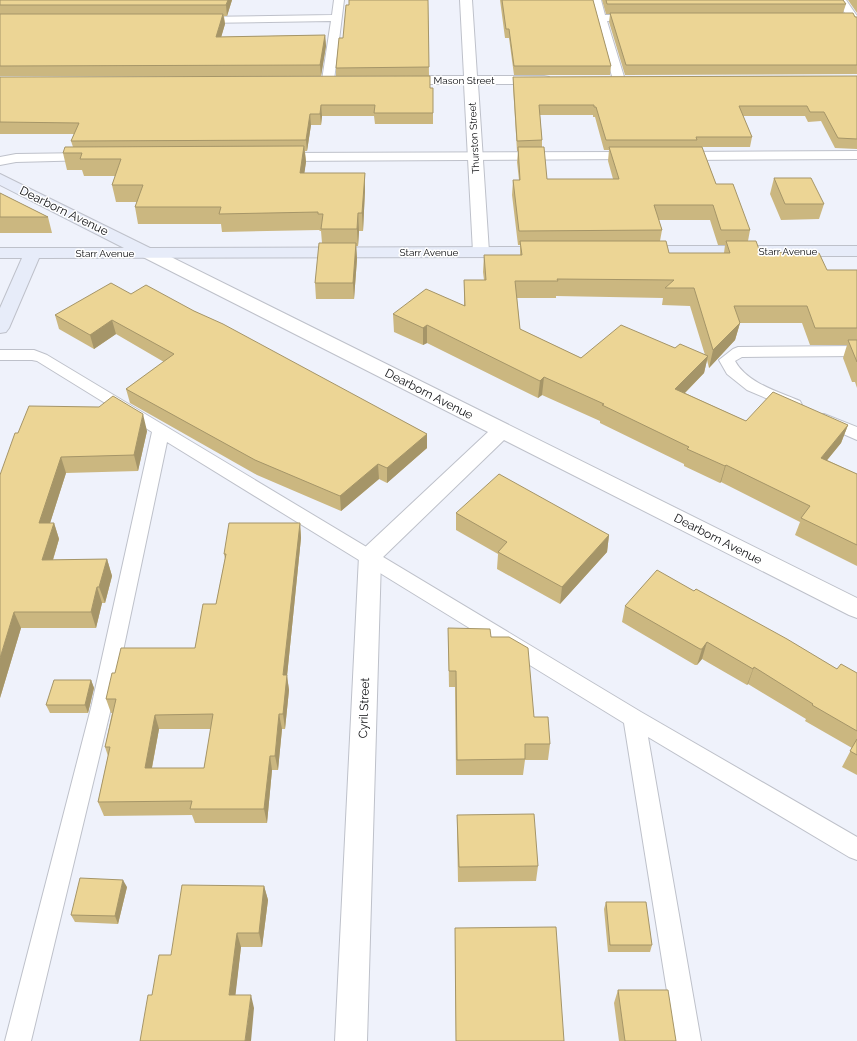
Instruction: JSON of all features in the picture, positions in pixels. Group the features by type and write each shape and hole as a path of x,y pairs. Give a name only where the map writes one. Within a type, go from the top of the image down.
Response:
{"main road":[{"name":"Dearborn Avenue","path":"0,179 149,253"},
{"name":"Starr Avenue","path":"625,252 857,251"},
{"name":"Starr Avenue","path":"0,253 561,252"},
{"path":"0,328 33,253"}],"street":[{"name":"Thurston Street","path":"466,0 481,252"},
{"path":"312,81 344,80"},
{"name":"Mason Street","path":"383,80 557,80"},
{"path":"603,80 635,80"},
{"name":"Dearborn Avenue","path":"149,253 857,609"},
{"path":"370,556 502,431"},
{"name":"Cyril Street","path":"351,1041 370,556"}],"lane":[{"path":"328,80 340,0"},
{"path":"596,0 619,80"},
{"path":"841,0 855,20"},
{"path":"193,20 337,18"},
{"path":"602,18 641,18"},
{"path":"838,18 855,20"},
{"path":"666,156 857,155"},
{"path":"271,157 642,156"},
{"path":"0,161 16,158 99,157"},
{"path":"857,351 738,352 727,360 733,371 752,386 857,434"},
{"path":"0,355 34,355 42,358 370,556 634,718 857,849"},
{"path":"18,1041 101,708 162,430"},
{"path":"634,718 688,1041"}],"building":[{"path":"0,0 228,0 226,5 0,5"},
{"path":"349,0 428,0 429,67 336,68 339,38 343,38 346,5 349,5"},
{"path":"502,0 593,0 611,66 514,66 509,29 506,29"},
{"path":"606,0 843,0 846,4 607,4"},
{"path":"610,13 853,13 855,17 857,17 857,65 626,65"},
{"path":"0,14 223,14 216,37 325,35 320,65 0,66"},
{"path":"430,76 430,88 433,88 433,113 374,113 375,105 321,105 320,114 310,114 306,140 71,141 79,123 0,122 0,77"},
{"path":"857,76 857,139 838,138 824,112 810,112 807,106 739,106 752,137 696,137 697,140 606,140 596,107 594,107 594,105 539,105 542,140 517,141 513,77"},
{"path":"304,146 300,173 365,173 362,213 358,213 357,229 321,229 323,214 318,214 318,212 219,214 221,207 135,207 143,185 112,185 121,159 80,159 82,153 63,153 65,147"},
{"path":"518,147 544,147 547,179 619,179 609,147 702,147 716,184 733,184 750,230 721,230 713,205 654,205 662,230 519,231 513,180 520,180"},
{"path":"774,178 811,178 824,204 785,204"},
{"path":"0,193 48,217 0,217"},
{"path":"520,241 666,241 669,253 730,253 726,241 756,241 760,252 819,253 827,270 857,270 857,328 815,328 807,306 734,306 740,323 713,350 694,288 665,288 674,280 557,279 558,281 515,281 520,329 581,358 621,325 675,348 680,344 708,356 675,389 746,421 773,392 848,425 821,458 857,474 857,545 801,518 810,506 726,465 725,466 687,449 689,447 602,405 604,404 544,377 540,381 427,325 423,328 393,314 426,289 465,306 464,280 486,280 484,255 522,255"},
{"path":"319,243 356,243 353,283 315,283"},
{"path":"111,283 131,294 146,285 194,311 223,324 427,434 387,468 378,464 340,496 255,460 126,389 174,354 112,320 90,335 55,315"},
{"path":"848,340 857,340 857,362"},
{"path":"113,396 143,414 134,455 61,457 39,523 54,523 42,560 107,559 99,587 97,587 91,612 14,612 0,658 0,475 15,433 18,433 29,406 99,407"},
{"path":"499,474 609,535 562,587 498,552 507,542 456,513"},
{"path":"229,523 300,523 283,675 287,675 283,714 279,714 275,756 270,756 264,809 190,809 192,801 98,802 110,747 105,747 116,699 106,699 112,673 115,673 121,648 195,648 203,604 216,604 226,554 224,554","holes":["213,714 204,768 145,768 155,715"]},
{"path":"657,570 694,591 696,589 787,639 837,669 841,664 857,673 857,731 812,705 813,704 754,667 753,669 707,642 702,649 700,649 625,606"},
{"path":"448,628 490,629 491,637 509,637 528,648 534,717 548,717 550,744 525,744 525,759 457,760 456,671 449,671"},
{"path":"54,680 91,680 85,705 46,705"},
{"path":"857,739 857,755 850,751"},
{"path":"534,814 538,866 459,867 457,815"},
{"path":"80,878 123,880 115,916 71,915"},
{"path":"182,885 264,886 259,933 237,933 229,995 251,995 245,1041 140,1041 148,995 152,995 159,955 171,955"},
{"path":"606,902 646,902 652,945 610,945"},
{"path":"556,927 564,1041 456,1041 455,928"},
{"path":"618,990 668,990 676,1041 625,1041"}]}
